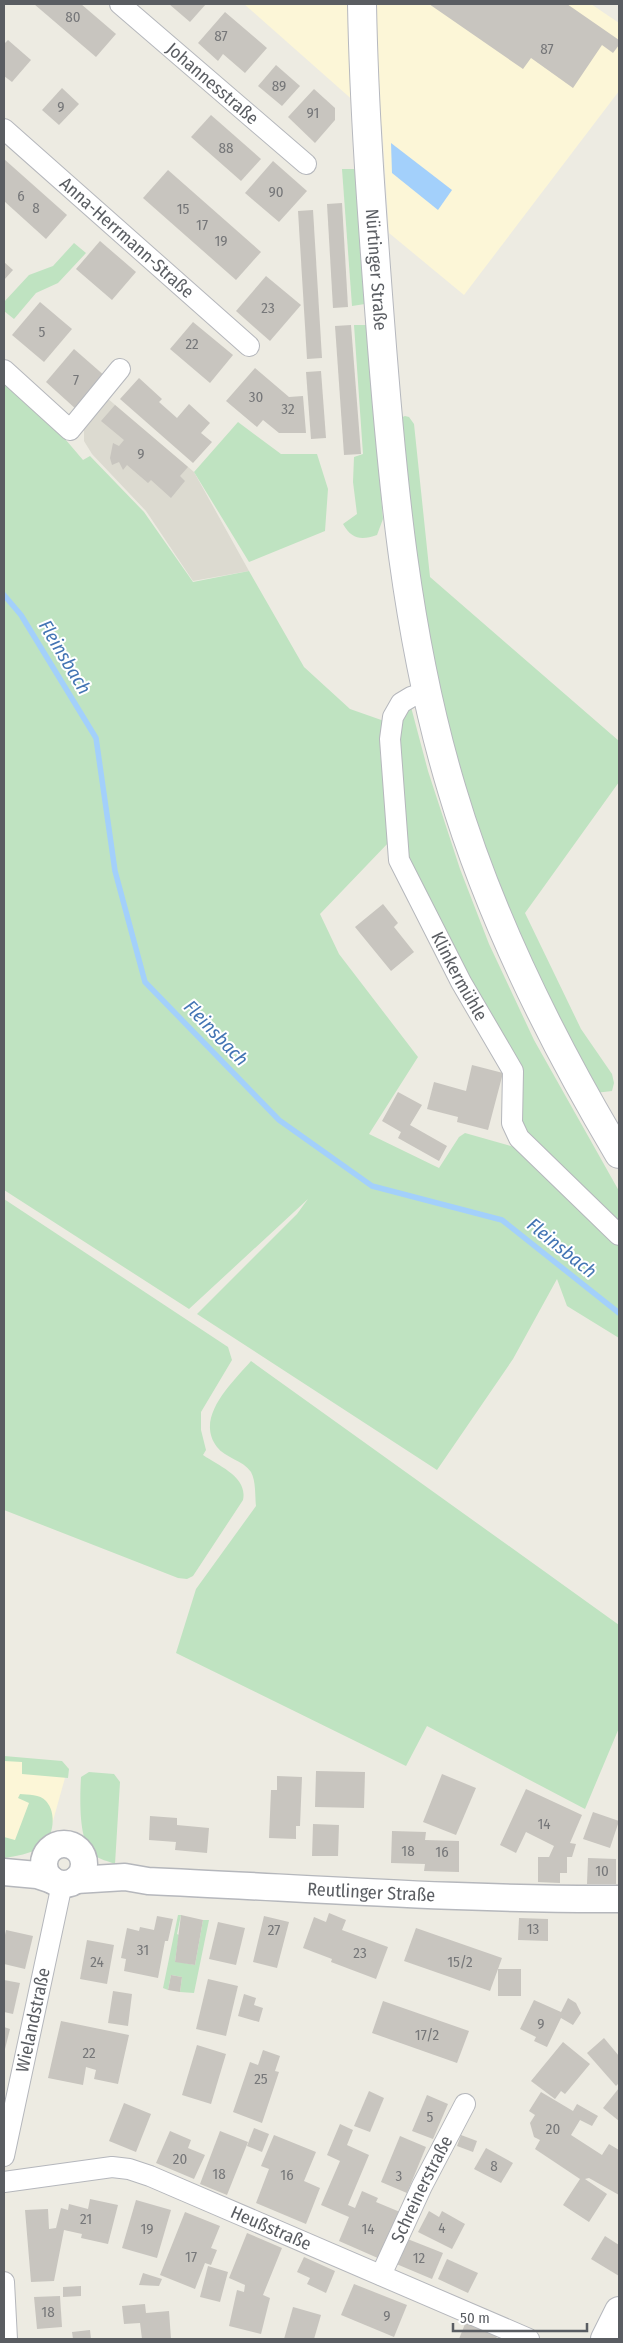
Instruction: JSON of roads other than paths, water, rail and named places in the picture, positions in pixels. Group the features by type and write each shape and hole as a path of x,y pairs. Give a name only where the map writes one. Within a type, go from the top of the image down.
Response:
{"main road":[{"name":"Nürtinger Straße","path":"362,4 368,161 386,402 400,536 426,692 452,790 482,880 527,984 592,1109 619,1154"},
{"path":"605,2339 619,2311"}],"street":[{"name":"Johannesstraße","path":"120,4 306,164"},
{"name":"Anna-Herrmann-Straße","path":"4,129 249,346"},
{"path":"4,370 70,430 120,369"},
{"name":"Klinkermühle","path":"426,692 411,697 402,703 393,717 390,739 399,860 461,982 513,1071 512,1123 519,1138 619,1234"},
{"path":"4,1867 27,1862 58,1844 67,1844 79,1850 68,1875 44,1869 44,1860 47,1852"},
{"name":"Reutlinger Straße","path":"4,1872 68,1875 90,1863 124,1877 148,1881 516,1898 619,1899"},
{"name":"Wielandstraße","path":"4,2156 68,1875"},
{"name":"Schreinerstraße","path":"381,2275 422,2186 465,2104"},
{"name":"Heußstraße","path":"4,2182 93,2169 129,2168 529,2339"},
{"path":"4,2282 7,2339"}],"water":[{"path":"391,143 452,190 438,210 392,173"}],"waterway":[{"name":"Fleinsbach","path":"4,595 21,615 96,738 115,871 145,982 279,1120 372,1186 502,1220 619,1313"}]}
